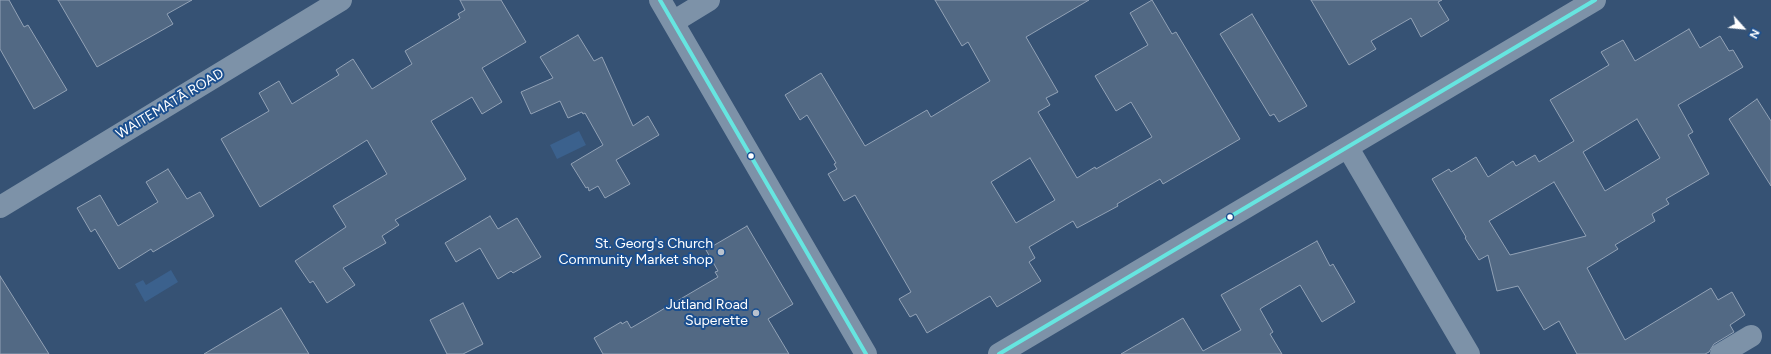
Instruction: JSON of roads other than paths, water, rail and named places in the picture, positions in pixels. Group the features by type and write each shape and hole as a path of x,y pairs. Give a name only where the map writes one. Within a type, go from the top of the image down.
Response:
{"street":[{"name":"WAITEMATĀ ROAD","path":"0,207 341,0"},
{"path":"660,0 866,354"},
{"path":"673,22 709,0"},
{"path":"999,354 1595,0"},
{"path":"1348,148 1469,354"},
{"path":"1720,354 1751,336"}],"water":[{"path":"579,131 586,145 557,159 550,145"},
{"path":"171,270 178,282 145,302 135,284 143,280 146,285"}],"place":[{"name":"St. Georg's Church Community Market shop","path":"721,252"},
{"name":"Jutland Road Superette","path":"756,313"}]}
